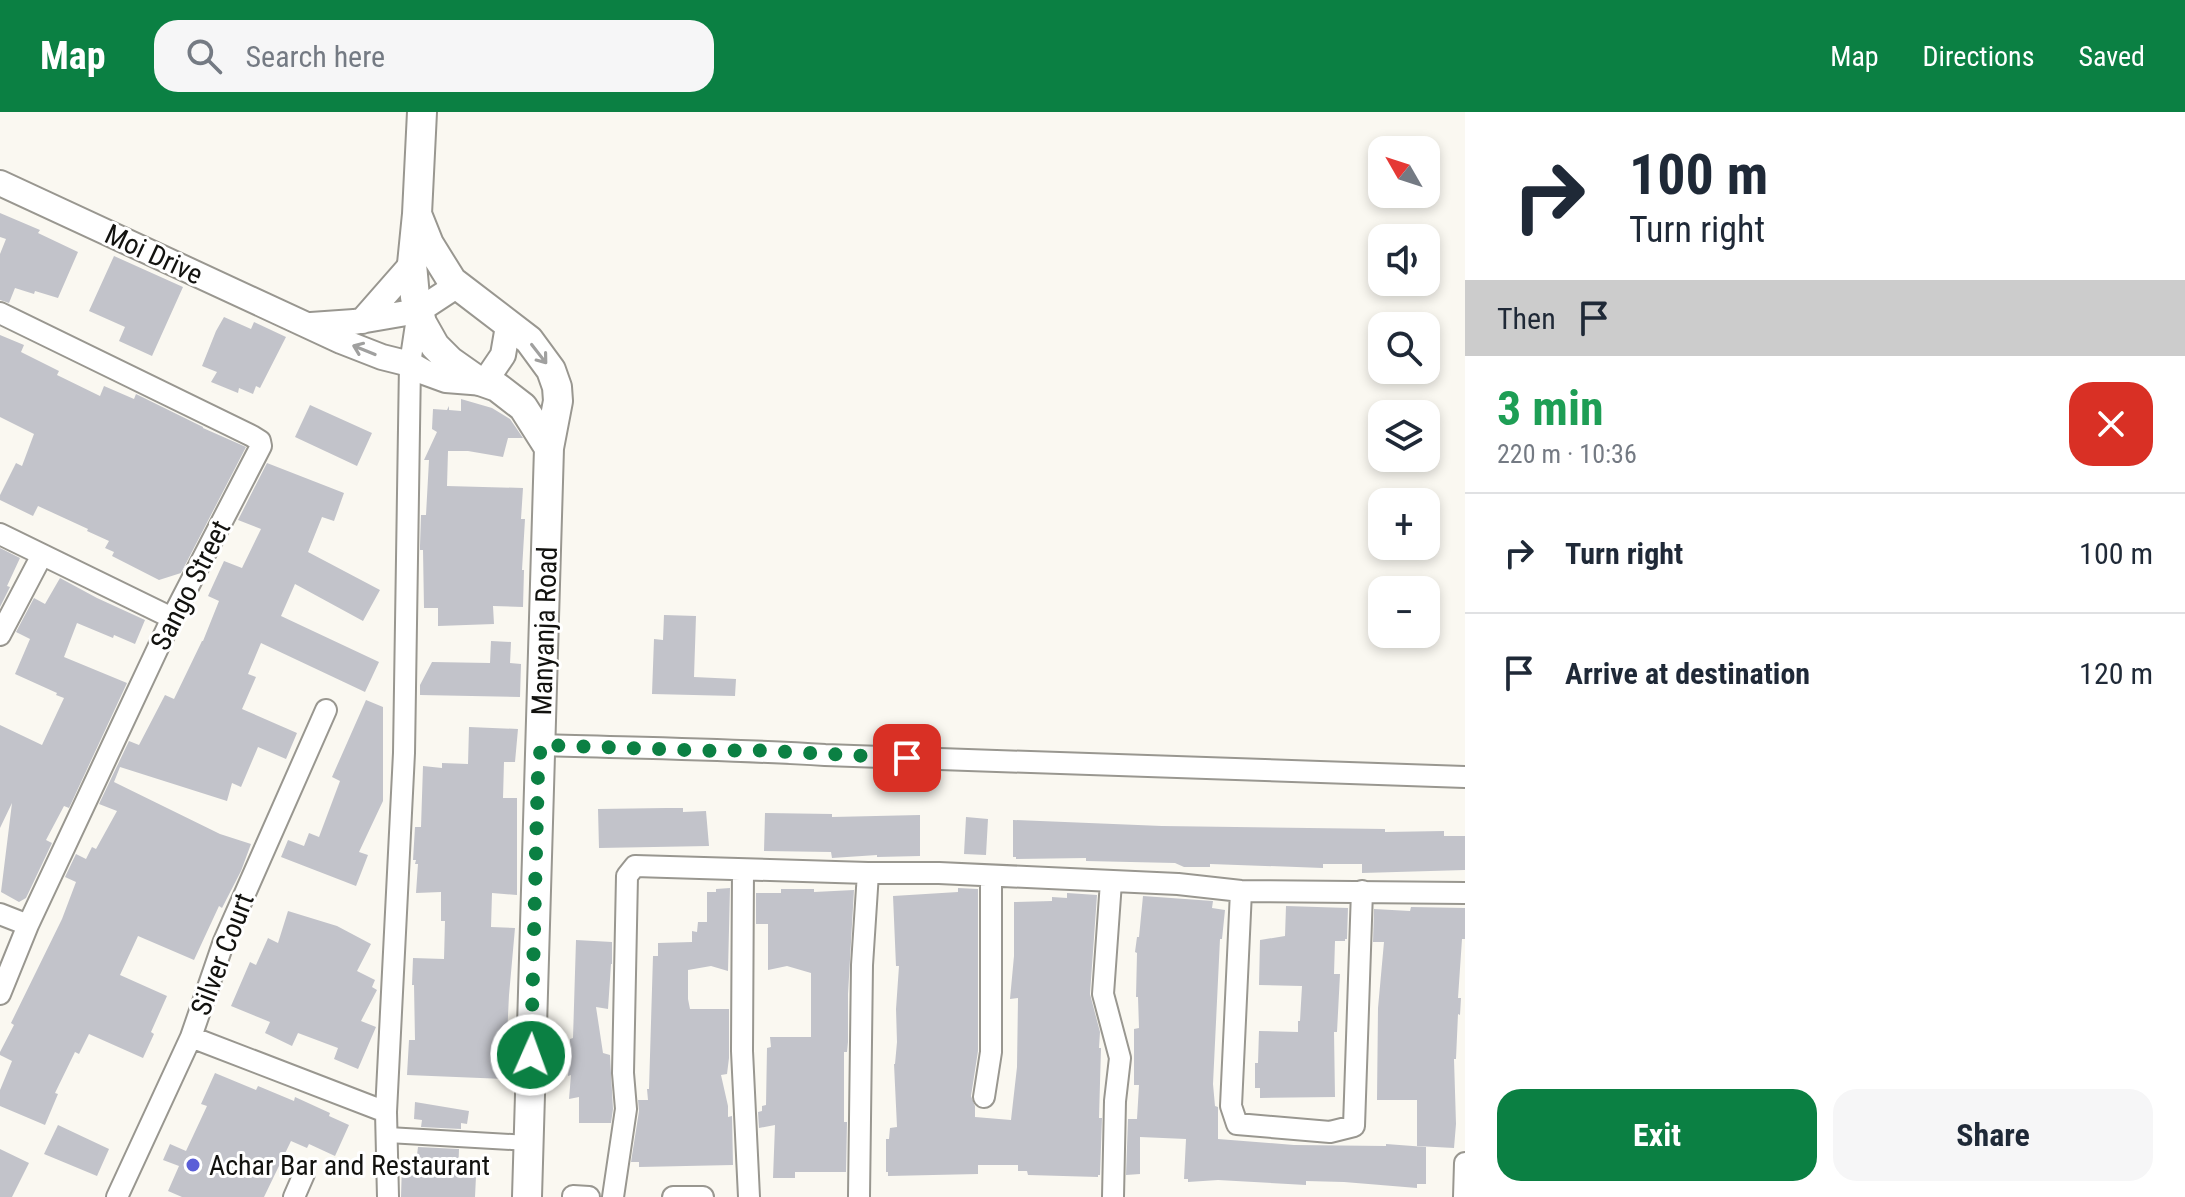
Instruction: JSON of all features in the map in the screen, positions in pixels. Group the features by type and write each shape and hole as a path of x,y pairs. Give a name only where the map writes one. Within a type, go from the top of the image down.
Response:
{"main road":[{"name":"Manyanja Road","path":"422,112 412,264 418,311 427,335 442,355 471,377 497,387 523,407 549,448"},
{"name":"Manyanja Road","path":"417,214 442,267 456,286 529,340 551,370 557,387 558,401 549,448 527,1197"}],"street":[{"name":"Moi Drive","path":"0,183 341,341 410,364 446,380 484,383"},
{"path":"362,321 412,264"},
{"path":"309,325 362,321 418,311 456,286"},
{"path":"388,1197 386,1112 404,753 410,364 418,311"},
{"name":"Sango Street","path":"0,313 260,441 259,452 172,618 28,925 0,994"},
{"path":"484,383 503,355 508,326"},
{"path":"0,534 172,618"},
{"path":"0,635 42,555"},
{"name":"Silver Court","path":"117,1197 191,1037 224,941 326,710"},
{"path":"541,745 1465,777"},
{"path":"613,1197 626,1109 623,1073 627,876 635,866 939,873 1178,884 1241,891 1465,893"},
{"path":"743,870 742,1051 749,1197"},
{"path":"859,1196 862,965 868,873"},
{"path":"984,1097 991,1052 991,876"},
{"path":"1111,882 1103,994 1120,1058 1115,1101 1113,1197"},
{"path":"1241,891 1231,1106 1237,1124 1330,1132 1354,1126 1362,891"},
{"path":"0,914 28,925"},
{"path":"191,1037 386,1112"},
{"path":"388,1135 528,1143"},
{"path":"1464,1197 1465,1163"},
{"path":"294,1197 304,1174"},
{"path":"573,1196 589,1197"},
{"path":"673,1197 703,1197"},
{"path":"846,1197 871,1197"}],"building":[{"path":"0,213 40,230 38,233 78,252 58,298 15,288 9,303 0,300 0,254 6,239 0,237"},
{"path":"114,256 183,287 152,356 119,341 125,327 89,311"},
{"path":"224,317 251,329 254,322 286,337 260,388 256,386 253,394 239,388 238,393 211,382 217,372 202,366"},
{"path":"0,335 24,345 21,352 59,371 57,375 100,396 104,386 134,399 136,394 246,447 181,573 159,580 112,556 114,552 105,548 109,541 88,529 38,506 33,516 0,500 16,463 22,466 34,434 0,417"},
{"path":"461,399 492,408 510,419 523,438 508,438 503,457 448,451 447,486 523,488 523,607 493,606 494,624 438,626 438,608 424,608 421,515 426,515 429,460 424,460 437,432 432,429 433,409 447,410 449,406 449,410 461,411"},
{"path":"310,405 372,433 357,466 295,437"},
{"path":"267,463 344,493 334,521 322,517 308,552 380,590 363,621 295,584 281,616 379,662 365,692 261,643 248,674 256,677 242,709 297,733 286,759 258,747 241,787 232,783 227,801 120,767 114,782 220,834 251,844 241,871 222,908 219,906 194,960 138,936 120,975 167,996 143,1058 89,1034 79,1054 75,1052 55,1093 58,1094 45,1125 0,1106 0,1090 12,1061 0,1052 62,919 76,882 65,877 76,854 86,859 92,847 96,849 117,811 99,804 129,741 139,745 165,695 174,699 219,601 208,596 224,561 242,568 261,529 238,520"},
{"path":"0,548 20,558 0,607"},
{"path":"60,578 145,620 135,644 77,623 64,657 127,683 69,808 64,806 46,840 52,843 26,898 19,902 1,892 12,803 0,828 0,725 42,745 64,698 15,674 30,639 16,632 34,598 45,604"},
{"path":"664,615 696,616 694,677 736,679 735,696 652,694 654,639 663,640"},
{"path":"491,641 511,642 510,663 521,664 520,697 420,695 420,685 432,662 490,663"},
{"path":"366,700 383,707 383,801 359,852 368,855 356,886 281,857 288,840 304,846 309,833 319,837 340,781 332,777"},
{"path":"469,727 518,729 515,762 504,762 503,798 517,798 517,895 492,893 491,927 515,928 505,1079 407,1075 409,1040 415,1040 413,958 444,959 445,921 441,921 441,892 416,893 418,864 413,860 415,827 421,827 423,766 442,768 442,763 468,764"},
{"path":"683,808 683,812 706,811 709,846 599,848 598,809"},
{"path":"765,813 832,814 832,817 920,815 920,856 832,858 831,852 764,851"},
{"path":"966,817 988,819 986,855 964,854"},
{"path":"1013,820 1385,829 1385,832 1444,831 1444,836 1465,836 1465,870 1362,873 1362,864 1323,864 1323,868 1210,864 1210,867 1184,867 1175,863 1086,861 1086,858 1016,859 1013,857"},
{"path":"730,888 728,971 711,966 688,970 688,999 690,1009 729,1009 729,1058 727,1074 721,1075 728,1117 732,1116 733,1165 639,1167 639,1162 631,1162 638,1100 648,1100 653,956 658,956 658,943 692,942 692,931 697,932 698,922 707,922 707,892"},
{"path":"958,888 978,889 978,1051 971,1096 975,1117 1011,1120 1017,1067 1018,998 1010,999 1014,902 1052,901 1052,897 1067,898 1067,893 1097,895 1090,994 1101,1048 1099,1118 1102,1118 1098,1177 1028,1175 1027,1171 1018,1171 1018,1165 978,1165 978,1174 888,1176 886,1172 886,1139 889,1139 890,1128 897,1127 894,1064 899,966 896,966 893,896 958,892"},
{"path":"781,889 814,889 814,892 854,890 848,1042 847,1052 844,1052 846,1172 795,1172 795,1178 773,1178 775,1125 759,1128 758,1112 766,1105 770,1037 811,1037 811,973 787,966 768,970 768,924 756,924 756,893 781,893"},
{"path":"1143,896 1213,901 1212,908 1225,910 1220,939 1213,1084 1215,1106 1218,1107 1218,1139 1294,1145 1426,1147 1426,1184 1417,1184 1417,1188 1306,1181 1306,1185 1218,1180 1188,1182 1184,1179 1186,1139 1140,1137 1140,1174 1126,1175 1128,1119 1137,1119 1139,1085 1134,1085 1134,1029 1139,1028 1135,952"},
{"path":"1286,906 1348,908 1347,939 1335,941 1334,974 1340,974 1337,1032 1334,1032 1335,1097 1260,1098 1260,1088 1255,1088 1259,1031 1298,1032 1300,1021 1302,986 1259,985 1260,940 1285,936"},
{"path":"1411,907 1465,908 1465,939 1462,939 1458,998 1461,998 1460,1015 1454,1059 1454,1148 1417,1146 1417,1100 1377,1100 1378,1008 1384,942 1373,942 1374,909 1410,911"},
{"path":"288,911 337,926 371,944 357,971 375,980 372,987 377,990 361,1021 376,1027 358,1069 334,1059 338,1048 298,1033 292,1046 265,1033 270,1022 231,1006 250,962 256,965 268,938 278,943"},
{"path":"576,940 612,942 608,1009 596,1007 603,1053 610,1055 611,1123 579,1123 579,1097 569,1099"},
{"path":"215,1073 256,1090 258,1086 294,1101 295,1097 349,1125 335,1156 309,1144 307,1148 291,1141 264,1197 182,1197 168,1191 179,1166 163,1160 170,1144 186,1151 207,1106 201,1104"},
{"path":"415,1102 469,1111 467,1124 461,1123 461,1129 421,1127 422,1120 414,1119"},
{"path":"58,1125 109,1149 97,1176 44,1154"},
{"path":"418,1147 459,1149 458,1176 476,1176 475,1197 401,1197 402,1163 416,1163"},
{"path":"0,1149 29,1163 12,1197 0,1197"}],"place":[{"name":"Achar Bar and Restaurant","path":"193,1165"}],"route":[{"path":"531,1055 541,745 750,750 907,758"}]}
